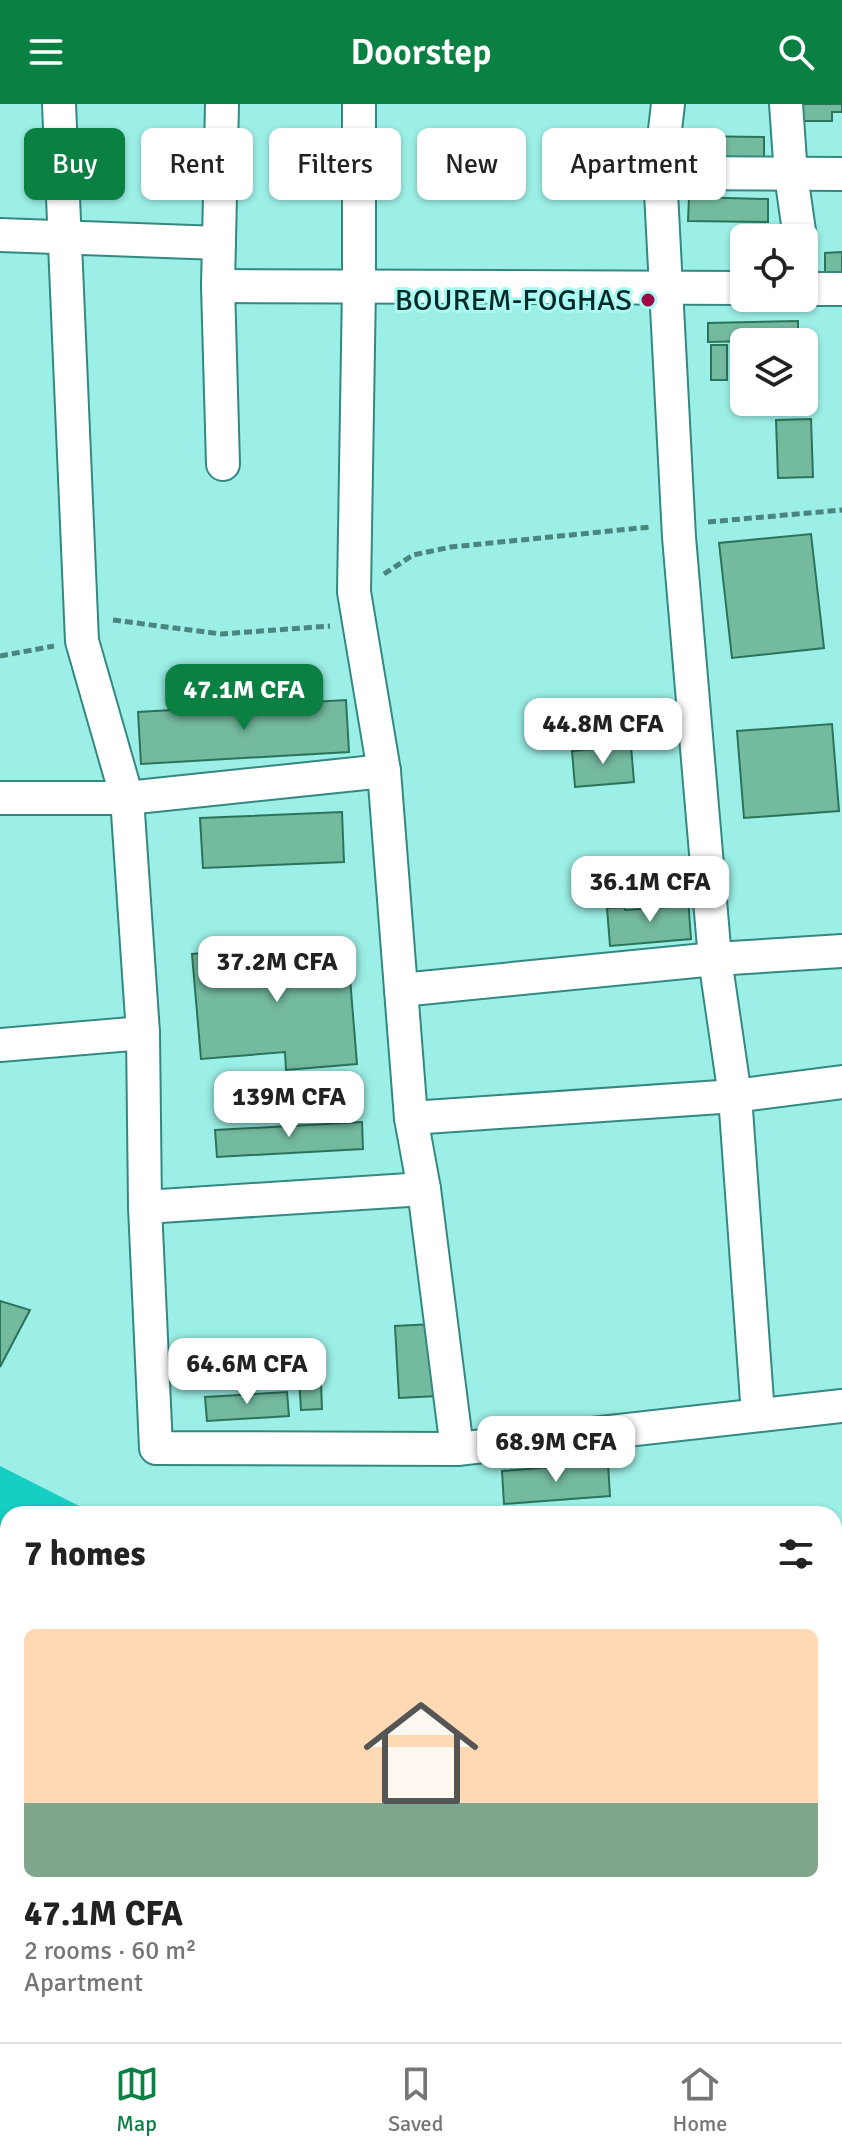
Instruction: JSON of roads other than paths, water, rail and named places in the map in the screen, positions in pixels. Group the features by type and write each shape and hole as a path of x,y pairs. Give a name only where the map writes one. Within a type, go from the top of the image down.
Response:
{"street":[{"path":"59,104 82,641 127,798 143,1033 145,1207 156,1448 457,1449 842,1406"},
{"path":"222,104 218,286 223,464"},
{"path":"359,104 354,592 384,771 411,1118 424,1189 457,1449"},
{"path":"665,128 668,104"},
{"path":"786,104 798,224"},
{"path":"726,174 842,174"},
{"path":"661,200 678,525 715,959 735,1096 758,1415"},
{"path":"0,235 219,243"},
{"path":"818,284 842,289"},
{"path":"218,286 730,288"},
{"path":"0,798 127,798 384,771"},
{"path":"401,990 715,959 842,951"},
{"path":"0,1045 143,1033"},
{"path":"411,1118 735,1096 842,1082"},
{"path":"145,1207 424,1189"}],"water":[{"path":"0,1466 79,1506 0,1506"}],"place":[{"name":"BOUREM-FOGHAS","path":"648,300"}]}
